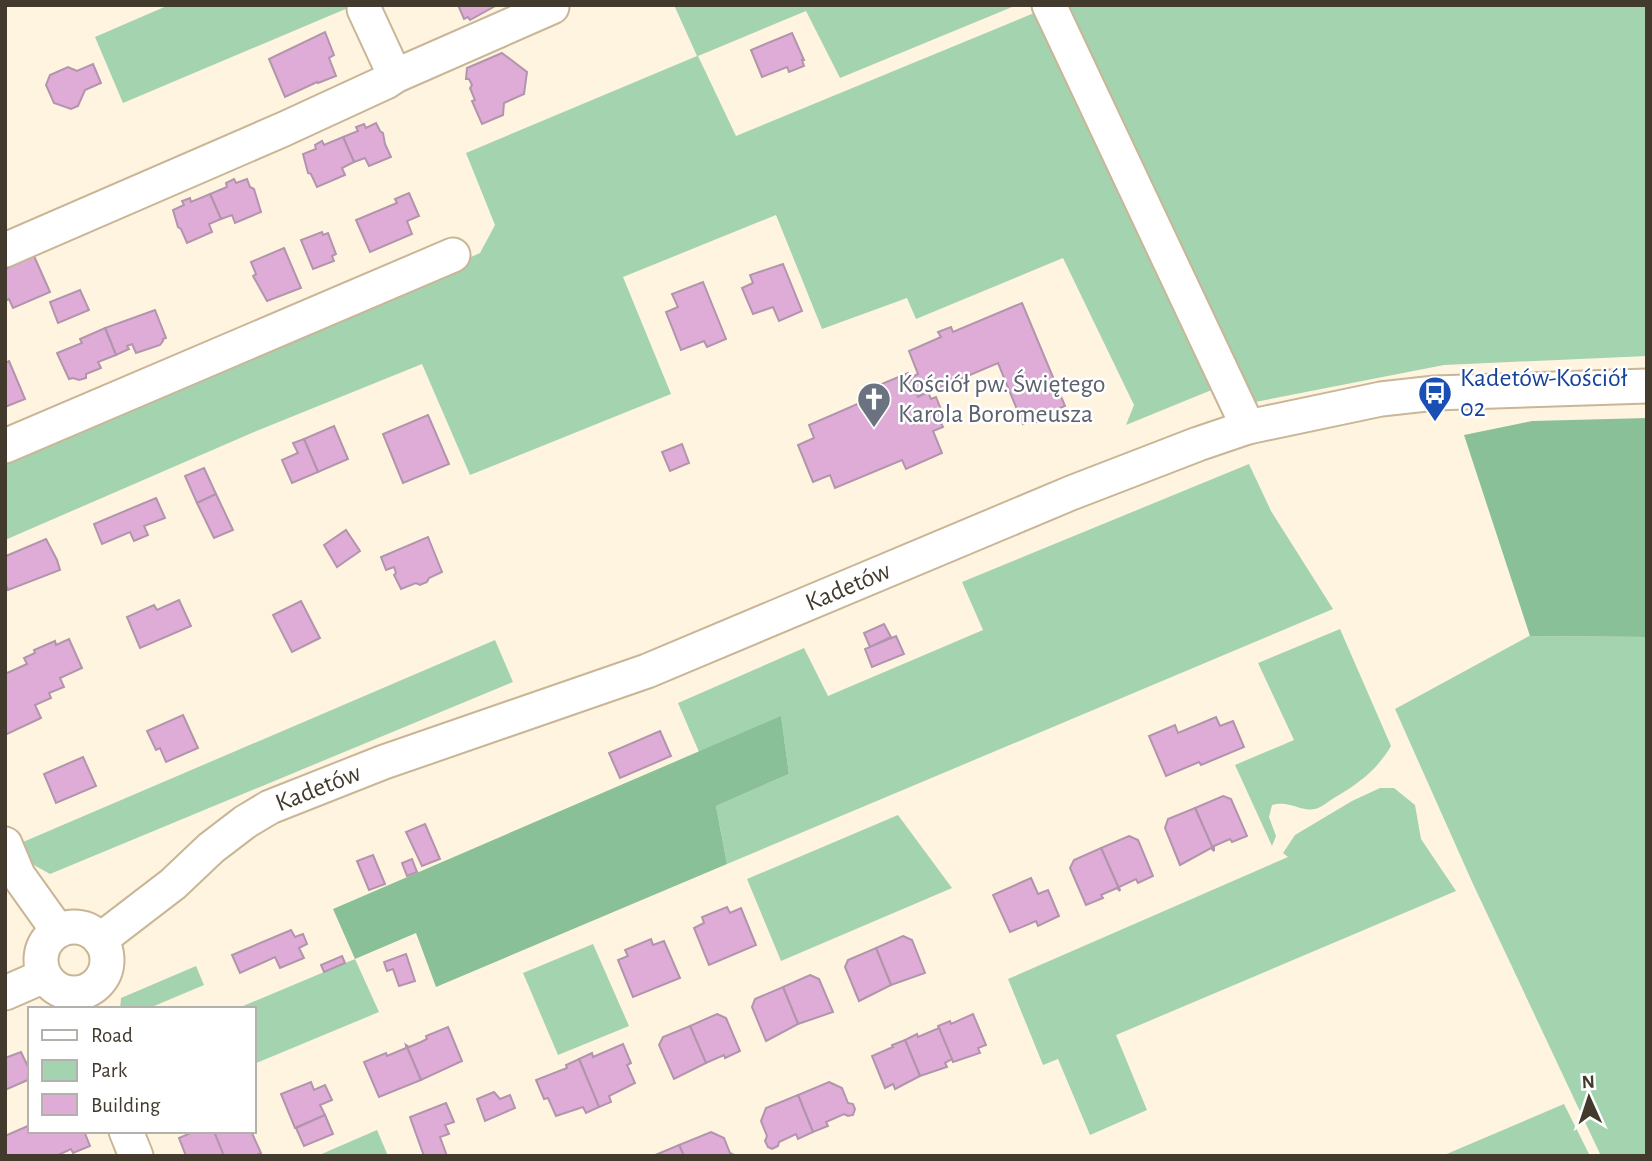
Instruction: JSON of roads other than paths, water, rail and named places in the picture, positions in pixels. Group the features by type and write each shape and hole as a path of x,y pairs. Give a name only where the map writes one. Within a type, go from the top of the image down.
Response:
{"street":[{"path":"1049,5 1248,427"},
{"path":"5,250 284,130 395,76 552,7"},
{"path":"365,9 395,76"},
{"path":"5,446 453,255"},
{"name":"Kadetów","path":"100,940 173,884 211,848 270,807 384,762 647,671 1071,493 1248,427 1368,401 1422,394 1647,386"},
{"path":"5,844 18,875 58,931"},
{"path":"76,927 94,933 100,940 106,950 107,962 104,973 89,999 76,993 64,992 53,986 44,976 41,956 44,946 49,937 58,931 76,927"},
{"path":"5,993 44,976"},
{"path":"127,1133 136,1156"}],"place":[{"name":"Kadetów-Kościół 02","path":"1435,423"},
{"name":"Kościół pw. Świętego Karola Boromeusza","path":"874,429"}]}
